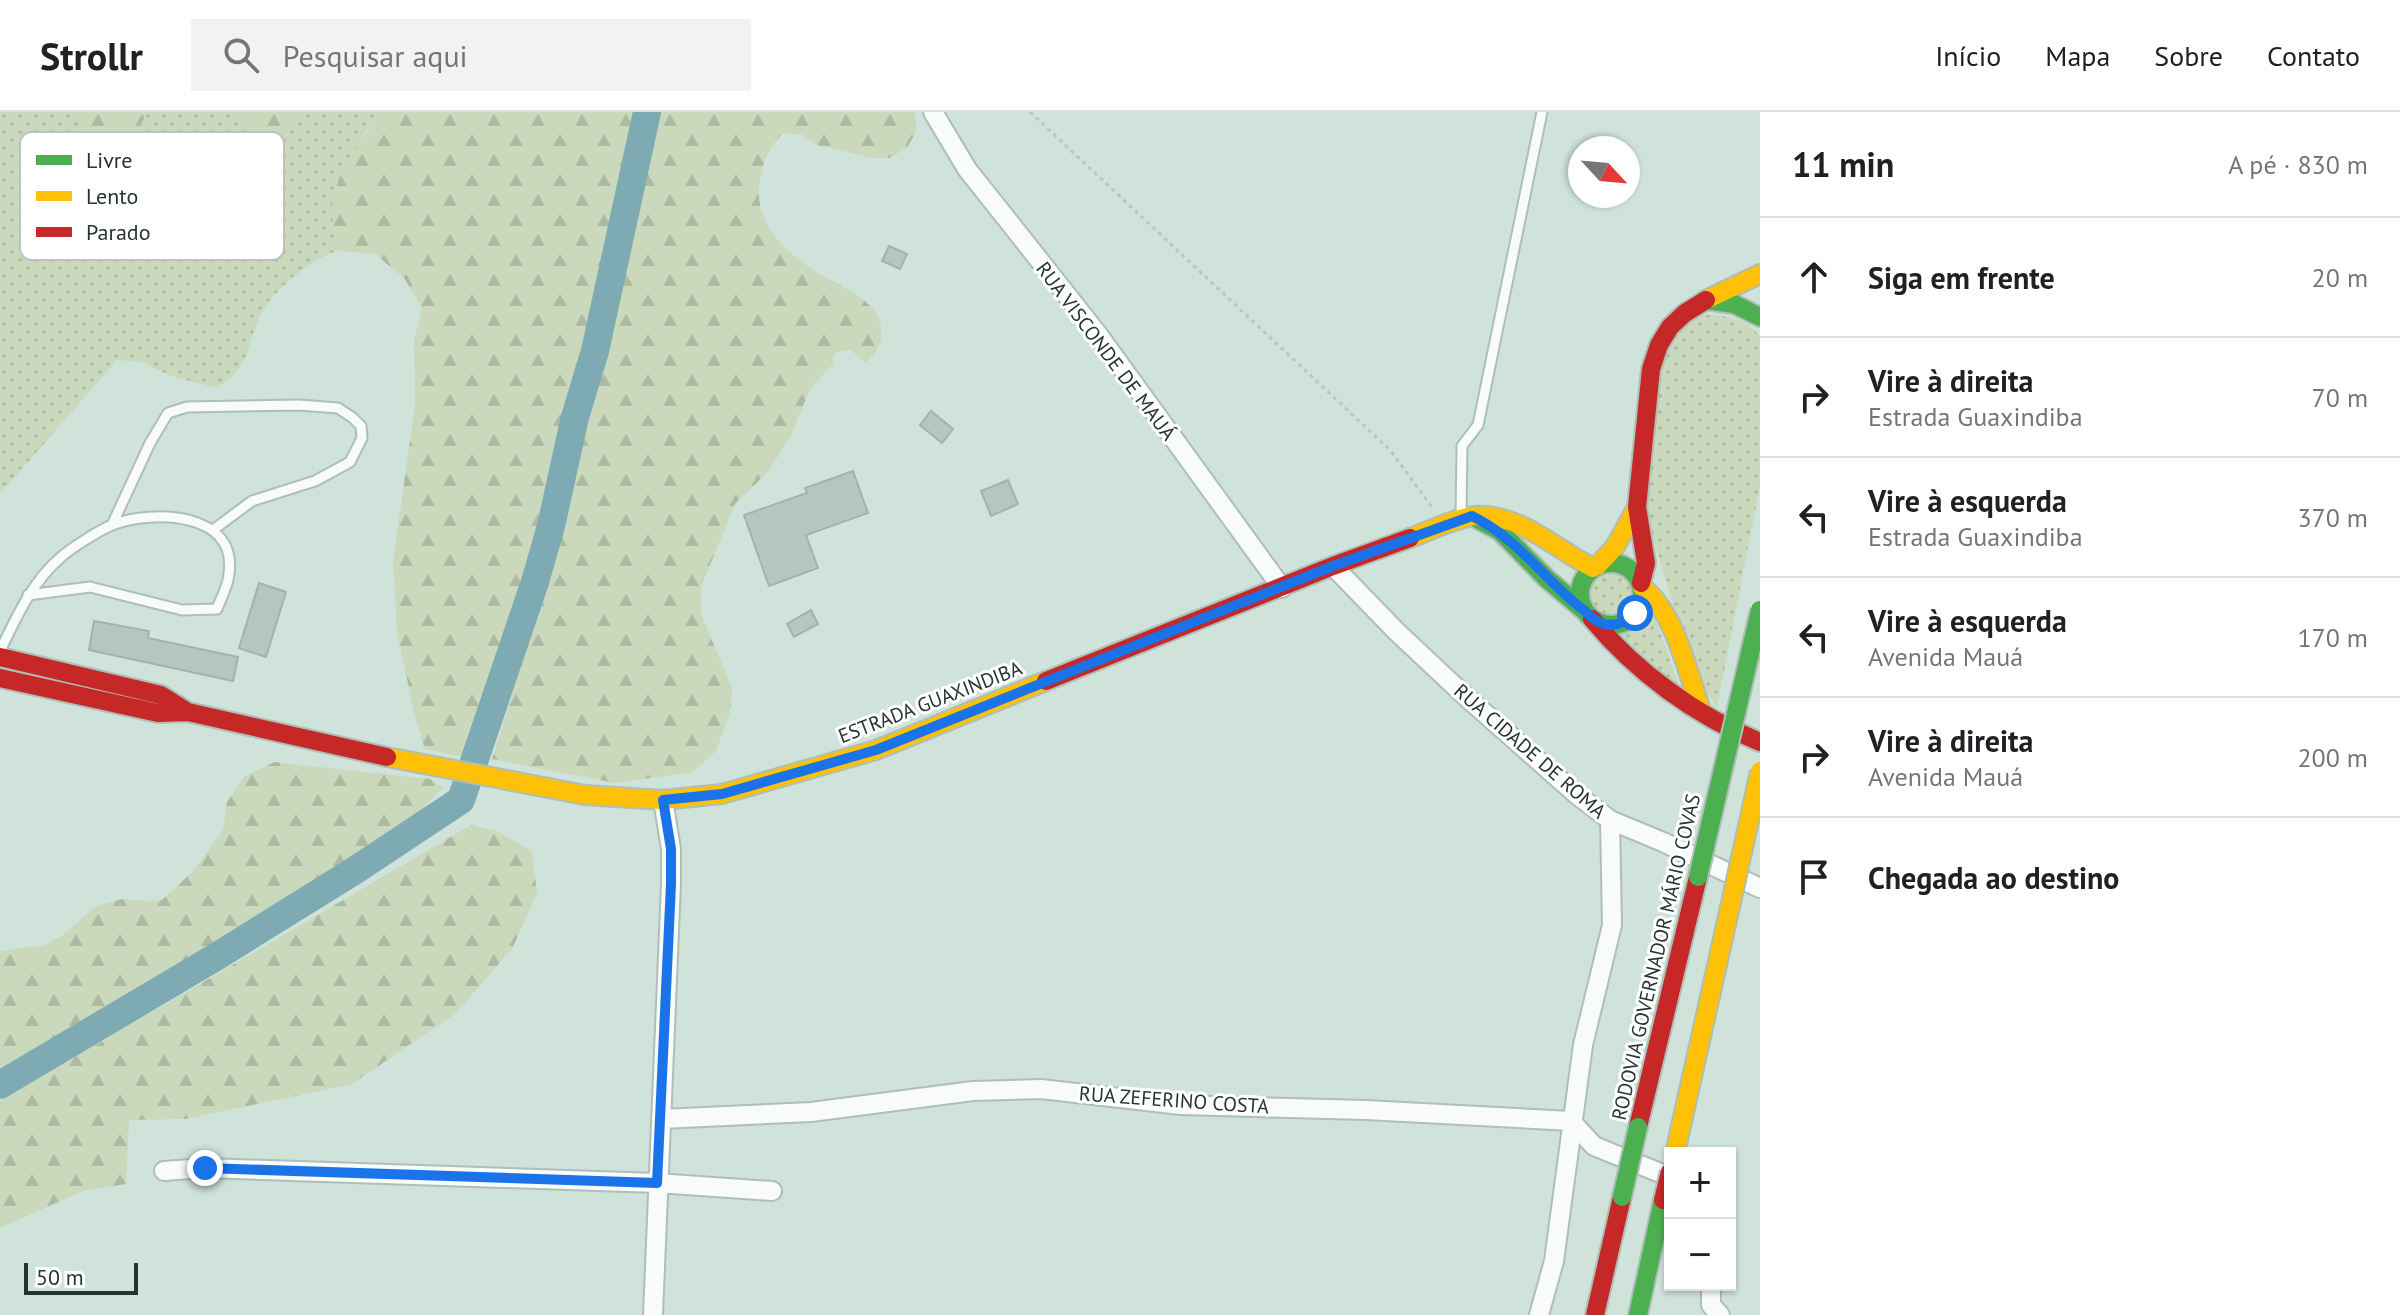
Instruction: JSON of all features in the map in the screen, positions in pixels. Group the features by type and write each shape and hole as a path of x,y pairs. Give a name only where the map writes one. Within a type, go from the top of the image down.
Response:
{"main road":[{"path":"1637,507 1615,547 1583,581 1580,591 1589,615 1610,625 1628,620 1640,605 1646,563 1637,507 1649,381 1655,353 1671,325 1684,312 1760,274"},
{"path":"1706,300 1734,304 1760,317"},
{"path":"1459,520 1491,515 1512,520 1566,555 1595,567 1617,563 1627,566 1665,611 1701,710"},
{"name":"ESTRADA GUAXINDIBA","path":"0,678 158,713 188,712 458,771 585,795 663,800 722,794 876,750 1333,566 1459,520"},
{"path":"1459,520 1500,531 1547,579 1589,615 1632,662 1672,694 1760,742"},
{"name":"RODOVIA GOVERNADOR MÁRIO COVAS","path":"1595,1315 1760,610"},
{"name":"ESTRADA GUAXINDIBA","path":"0,657 161,695 188,712"},
{"path":"1676,1147 1760,771"},
{"path":"1638,1315 1664,1196"}],"street":[{"name":"RUA VISCONDE DE MAUÁ","path":"933,112 967,169 1097,333 1282,588"},
{"name":"RUA CIDADE DE ROMA","path":"1333,566 1463,694 1610,820 1760,888"},
{"path":"653,1315 671,884 671,849 663,800"},
{"path":"1539,1315 1553,1269 1583,1045 1612,925 1610,820"},
{"name":"RUA ZEFERINO COSTA","path":"661,1119 811,1112 973,1091 1041,1089 1181,1105 1366,1110 1571,1121"},
{"path":"1571,1121 1594,1146 1664,1173"},
{"path":"164,1171 205,1168 657,1183 772,1191"},
{"path":"1711,1291 1711,1305 1720,1315"}],"lane":[{"path":"1459,520 1462,446 1478,425 1542,112"},
{"path":"112,525 150,443 168,413 187,407 299,405 338,408 361,426 362,438 350,462 315,481 252,501 213,530"},
{"path":"0,651 28,595 59,558 112,525 160,515 196,522 213,530 224,542 228,555 229,575 217,609 182,610 90,587 28,595"}],"path":[{"path":"1030,112 1390,450 1459,520"}],"green space":[{"path":"0,112 78,112 80,132 20,132 20,260 284,260 284,140 299,112 386,112 364,133 332,214 338,251 306,267 274,295 261,314 242,364 228,380 217,388 171,376 142,362 117,360 0,494"},
{"path":"78,112 147,112 140,128 133,132 80,132"},
{"path":"147,112 237,112 248,127 245,132 110,132 140,128"},
{"path":"237,112 299,112 284,140 284,132 245,132 248,127"},
{"path":"386,112 642,112 586,342 519,592 463,757 425,749 397,632 393,562 415,404 414,341 422,308 404,278 375,254 338,251 333,221 334,198 343,170 366,133"},
{"path":"660,112 915,112 917,130 907,148 889,158 873,158 817,145 803,135 783,133 767,155 759,197 767,225 798,259 872,308 882,332 880,341 865,363 851,350 837,352 833,357 833,364 810,389 791,435 769,471 735,504 701,587 701,614 732,688 730,712 716,751 693,772 615,783 492,759 540,599"},
{"path":"1701,315 1733,318 1760,336 1760,486 1717,707 1693,673 1646,513 1663,353 1681,329"},
{"path":"1612,568 1630,575 1637,593 1630,611 1612,618 1594,611 1587,593 1594,575"},
{"path":"1652,609 1681,691 1612,635 1636,628"},
{"path":"274,762 430,779 443,788 414,822 0,1070 0,951 45,945 63,935 96,906 122,899 162,900 192,872 223,830 227,802 245,776"},
{"path":"471,825 497,831 532,851 537,893 512,949 455,1014 352,1084 186,1119 129,1120 126,1184 83,1191 0,1228 0,1101"}],"building":[{"path":"889,246 907,254 900,269 882,261"},
{"path":"931,411 953,429 942,443 920,425"},
{"path":"853,471 868,513 806,535 818,568 769,586 744,515 807,493 805,488"},
{"path":"1008,480 1018,504 991,516 981,491"},
{"path":"259,583 286,592 266,657 239,648"},
{"path":"811,610 818,624 794,637 787,624"},
{"path":"94,621 149,631 148,638 238,657 233,681 89,650"}],"waterway":[{"path":"0,1085 214,958 461,800 551,526 575,417 595,351 647,112"}],"traffic: fast":[{"path":"1706,300 1734,304 1760,317"},
{"path":"1479,520 1500,531 1547,579 1585,611"},
{"path":"1611,563 1623,565 1633,572 1640,582 1642,594 1640,606 1633,616 1623,623 1611,625 1599,623 1589,616 1582,606 1580,594 1582,582 1589,572 1599,565 1611,563"},
{"path":"1698,877 1760,610"},
{"path":"1622,1197 1638,1127"},
{"path":"1638,1315 1663,1200"}],"traffic: slow":[{"path":"1706,300 1760,274"},
{"path":"1597,566 1615,547 1637,507"},
{"path":"1410,538 1459,519 1491,517 1522,526 1593,568"},
{"path":"1642,587 1663,611 1671,627 1701,710"},
{"path":"387,757 585,795 663,800 722,794 876,750 1046,681"},
{"path":"1734,889 1760,771"},
{"path":"1676,1147 1734,889"}],"traffic: jam":[{"path":"1641,583 1646,563 1637,507 1651,369 1659,345 1670,327 1706,300"},
{"path":"1046,681 1410,538"},
{"path":"1592,619 1628,657 1668,691 1713,719 1760,742"},
{"path":"0,657 161,695 188,712"},
{"path":"0,678 158,713 188,712 387,757"},
{"path":"1638,1127 1698,877"},
{"path":"1663,1200 1664,1196"},
{"path":"1595,1315 1622,1197"}],"route":[{"path":"205,1168 657,1183 671,884 671,849 663,800 722,794 876,750 1333,566 1472,516 1500,531 1592,619 1610,625 1619,624 1635,613"}]}
